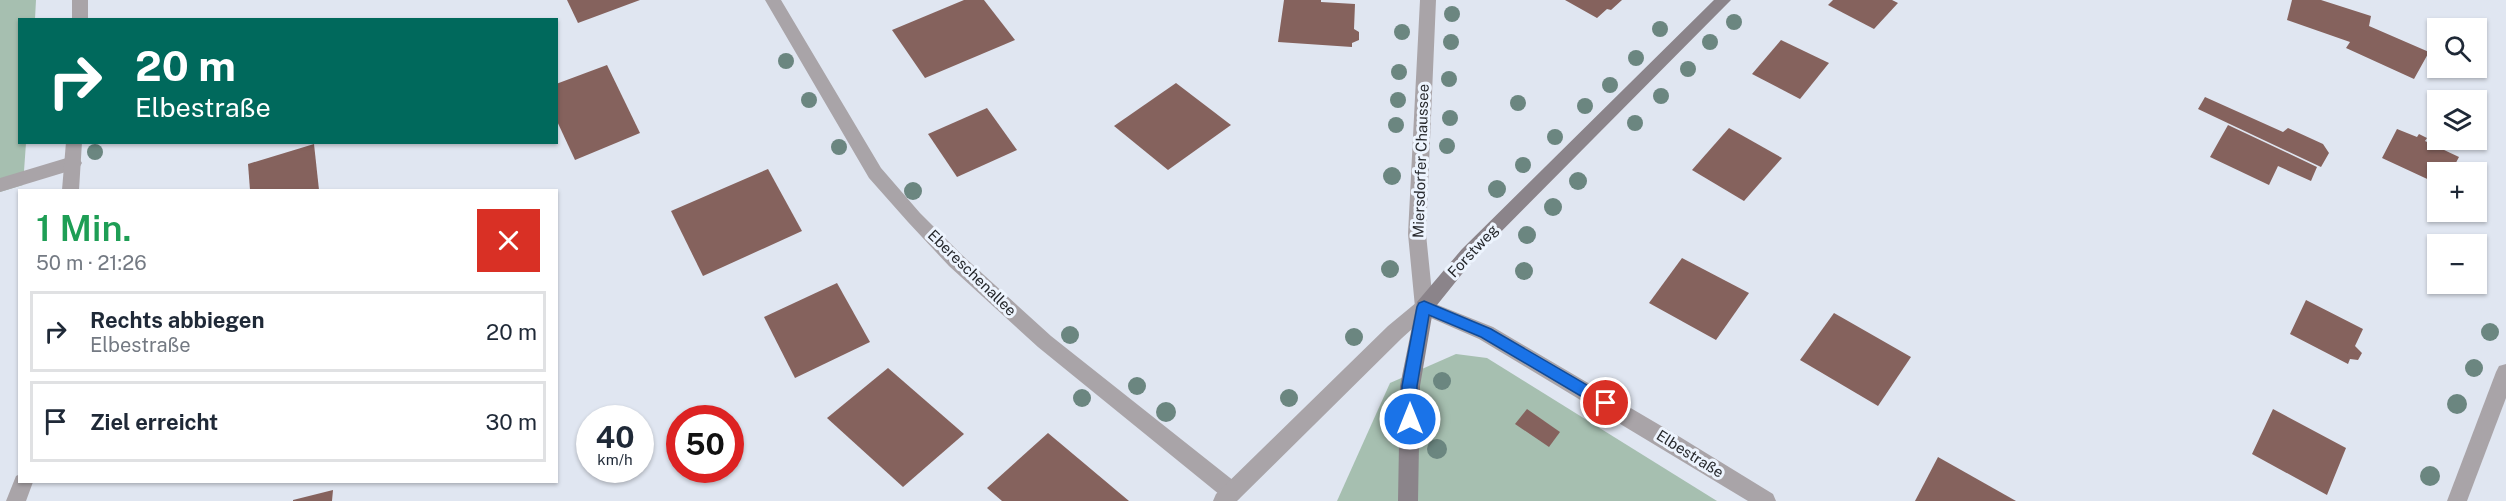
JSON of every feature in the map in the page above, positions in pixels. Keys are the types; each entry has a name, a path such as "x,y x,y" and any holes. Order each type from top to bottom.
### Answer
{"main road":[{"name":"Forstweg","path":"1424,307 1468,254 1723,0"},
{"name":"Miersdorfer Chaussee","path":"1408,501 1410,386 1424,307"}],"street":[{"path":"80,0 80,18"},
{"name":"Ebereschenallee","path":"773,0 874,172 895,198 993,297 1227,496"},
{"name":"Miersdorfer Chaussee","path":"1424,307 1416,234 1428,0"},
{"path":"71,189 74,144"},
{"path":"0,184 73,163"},
{"name":"Forstweg","path":"1227,496 1395,332 1424,307"},
{"name":"Elbestraße","path":"1424,307 1486,333 1673,443 1766,501"},
{"path":"2457,501 2506,372"},
{"path":"16,501 23,483"}],"green space":[{"path":"0,0 36,0 35,18 18,18 18,144 26,144 23,185 0,192"},
{"path":"1456,354 1487,358 1717,501 1337,501 1390,383"}],"building":[{"path":"567,0 640,0 578,23"},
{"path":"964,0 984,0 1015,40 925,78 892,30"},
{"path":"1284,0 1321,0 1321,2 1355,4 1354,29 1359,32 1359,40 1352,43 1352,47 1278,42"},
{"path":"1565,0 1622,0 1597,18"},
{"path":"1833,0 1892,0 1898,3 1874,29 1828,5"},
{"path":"2292,0 2321,0 2371,16 2369,26 2427,51 2427,56 2414,79 2346,48 2350,42 2287,20"},
{"path":"1781,40 1829,63 1800,99 1752,74"},
{"path":"607,65 640,133 575,160 558,123 558,83"},
{"path":"1176,83 1231,125 1168,170 1114,126"},
{"path":"2205,97 2283,132 2288,128 2323,144 2329,153 2321,167 2198,109"},
{"path":"987,108 1017,150 957,177 928,134"},
{"path":"2228,125 2317,167 2311,181 2278,166 2269,185 2210,157"},
{"path":"1729,128 1782,158 1744,201 1692,170"},
{"path":"2397,129 2417,137 2419,134 2427,138 2425,141 2427,150 2444,150 2459,157 2456,162 2427,162 2427,179 2382,158"},
{"path":"314,144 319,189 250,189 248,164"},
{"path":"768,169 802,231 703,276 671,211"},
{"path":"1682,258 1749,293 1716,340 1649,303"},
{"path":"837,283 870,342 795,378 764,317"},
{"path":"2306,300 2363,329 2355,346 2362,353 2358,360 2350,359 2348,364 2290,334"},
{"path":"1834,313 1911,357 1878,406 1800,360"},
{"path":"888,368 964,434 903,487 827,418"},
{"path":"1527,409 1560,432 1549,447 1515,424"},
{"path":"2273,409 2346,448 2327,495 2252,454"},
{"path":"1048,433 1129,501 1002,501 987,488"},
{"path":"1938,457 2016,501 1915,501"},
{"path":"333,490 332,501 293,501 293,500"}],"route":[{"path":"1410,419 1410,386 1424,307 1486,333 1606,403"}]}
